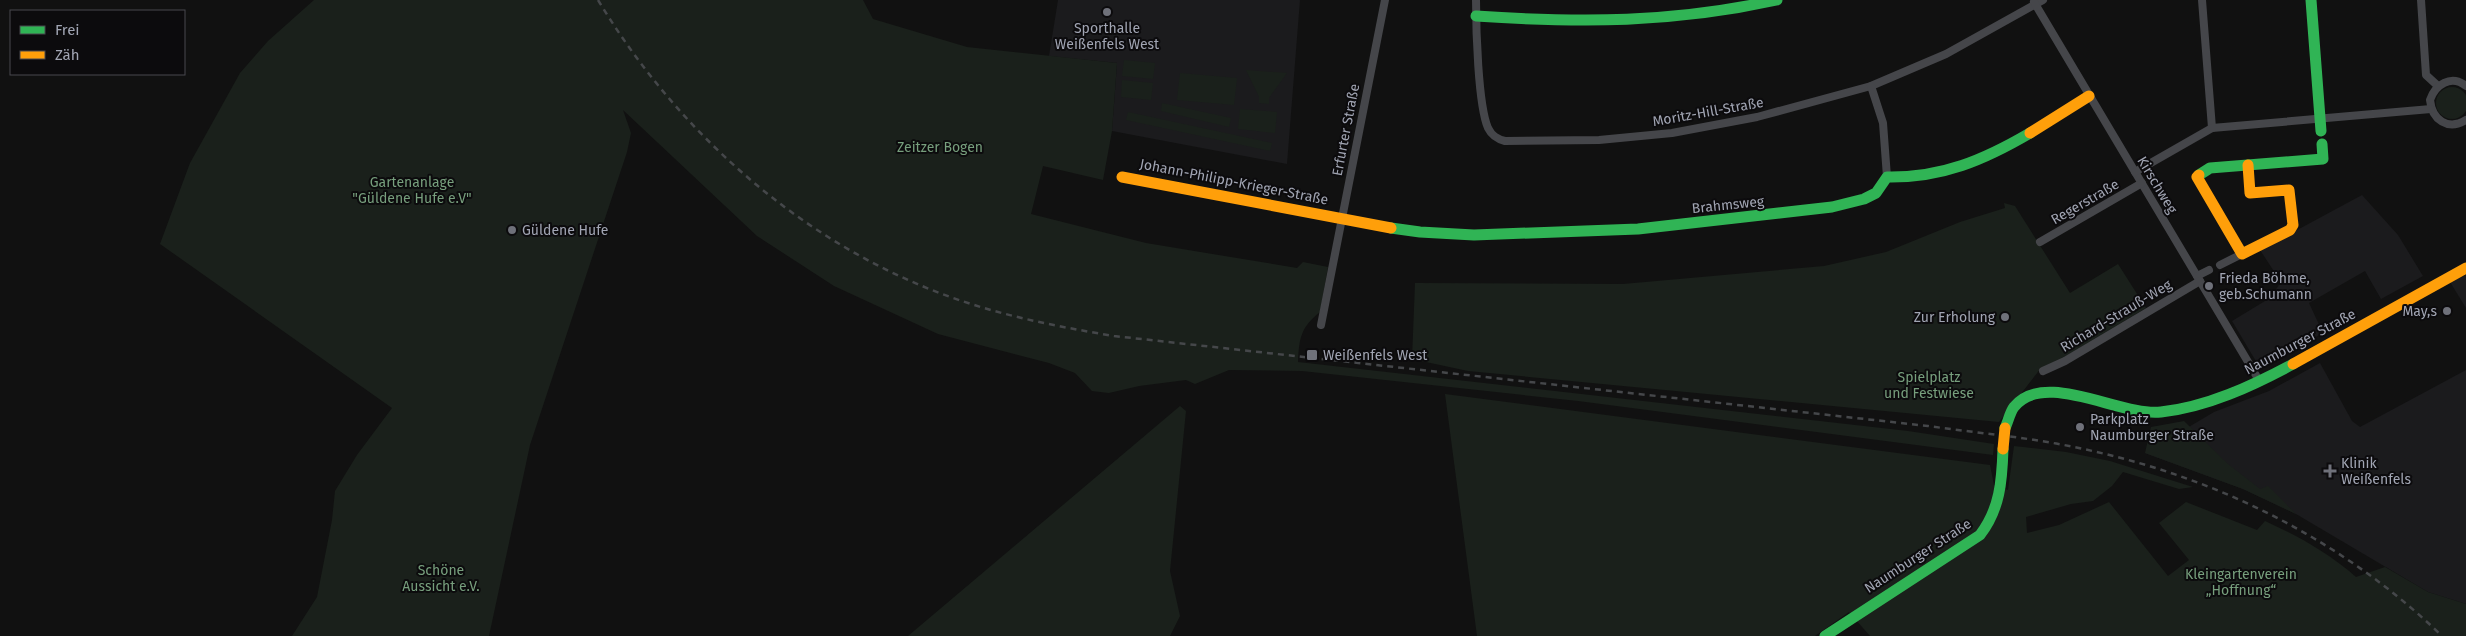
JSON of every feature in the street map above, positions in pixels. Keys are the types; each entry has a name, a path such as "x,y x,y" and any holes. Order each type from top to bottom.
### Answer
{"street":[{"name":"Erfurter Straße","path":"1321,325 1385,0"},
{"name":"Moritz-Hill-Straße","path":"1476,0 1482,102 1492,135 1505,142 1599,140 1672,133 1757,117 1871,86 1946,54 2037,1"},
{"path":"1476,16 1609,23 1650,22 1719,13 1777,0"},
{"path":"2202,0 2212,128"},
{"path":"2311,0 2321,131"},
{"path":"2421,0 2426,74 2438,86"},
{"name":"Kirschweg","path":"2037,1 2089,96 2260,382"},
{"path":"2466,86 2455,81 2438,86 2430,100 2431,109 2441,122 2457,125 2466,122"},
{"path":"1871,86 1883,123 1888,177 1924,177 1968,164 2006,146 2089,96"},
{"path":"2135,172 2212,128 2431,109"},
{"path":"2242,254 2197,177 2210,168 2323,158 2322,144"},
{"path":"2220,265 2290,230 2293,225 2289,190 2250,193 2248,165"},
{"name":"Johann-Philipp-Krieger-Straße","path":"1122,177 1341,217"},
{"name":"Brahmsweg","path":"1341,217 1417,231 1474,235 1638,229 1747,219 1832,207 1871,196 1888,177"},
{"name":"Regerstraße","path":"2040,242 2142,183"},
{"name":"Naumburger Straße","path":"1825,636 1980,535 1991,522 1998,506 2007,421 2015,408 2027,398 2041,392 2063,392 2129,410 2149,413 2170,410 2260,382 2466,268"},
{"name":"Richard-Strauß-Weg","path":"2044,371 2065,361 2199,279 2209,270"}],"shaded area":[{"path":"1058,0 1300,0 1287,164 1112,131 1117,63 1049,56"},
{"path":"2362,195 2398,235 2423,276 2381,299 2365,271 2309,303 2323,333 2260,368 2232,321 2270,298 2281,282 2260,250"},
{"path":"2466,275 2466,308 2450,282"},
{"name":"Klinik Weißenfels","path":"2320,363 2352,421 2360,427 2466,370 2466,604 2428,592 2296,514 2243,489 2145,453 2214,412 2269,391"}],"green space":[{"path":"314,0 863,0 873,19 967,47 1117,63 1112,131 1103,180 1043,166 1031,214 1146,243 1297,268 1303,262 1328,267 1320,312 1309,323 1302,334 1298,362 1908,431 1994,444 1993,455 1578,401 1302,371 1229,370 1195,384 1186,380 1139,386 1109,393 1092,391 1075,373 1049,363 938,334 834,286 757,236 623,110 631,133 627,152 530,445 489,636 292,636 317,597 332,520 335,491 357,455 392,408 160,244 190,163 240,73 268,41"},
{"path":"1124,60 1155,63 1153,79 1122,76"},
{"path":"1246,70 1287,73 1269,98 1269,104 1259,103 1259,97"},
{"path":"1180,73 1237,78 1234,105 1177,100"},
{"path":"1122,80 1153,83 1151,100 1121,97"},
{"path":"2452,87 2458,88 2467,97 2467,109 2463,114 2458,118 2452,119 2446,118 2441,114 2437,109 2436,103 2437,97 2441,92 2446,88"},
{"path":"1162,103 1231,118 1229,127 1161,111"},
{"path":"1240,109 1277,112 1275,133 1238,129"},
{"path":"1128,112 1272,143 1270,151 1126,120"},
{"name":"Spielplatz und Festwiese","path":"2004,203 2015,206 2070,293 2118,264 2146,308 2066,356 2041,368 1999,422 1468,371 1412,359 1415,283 1623,284 1824,266 1886,252 1960,222 2005,208"},
{"name":"Kleingartenverein „Hoffnung“","path":"1445,394 1990,465 1994,485 2008,490 2014,446 2066,452 2110,461 2193,487 2179,489 2123,472 2112,486 2093,501 2071,504 2026,517 2027,533 2059,525 2109,502 2168,576 2189,560 2159,523 2186,502 2257,530 2265,521 2313,546 2335,560 2356,577 2385,567 2428,592 2466,604 2466,636 1870,636 1849,612 1815,636 1477,636"},
{"path":"1180,406 1186,411 1170,571 1180,616 1170,636 908,636"},
{"path":"2184,421 2228,464 2260,489 2268,486 2296,514 2243,489 2145,453 2151,427"}],"railway":[{"path":"598,0 632,51 670,99 712,144 757,185 806,222 858,255 913,282 971,304 1042,323 1114,336 1928,426 2074,447 2125,459 2176,475 2224,493 2272,515 2318,541 2361,569 2403,601 2442,636"}],"traffic: fast":[{"path":"1476,16 1553,20 1627,19 1701,13 1777,0"},
{"path":"2311,0 2321,131"},
{"path":"1391,228 1420,232 1474,235 1638,229 1832,207 1864,199 1876,193 1887,177 1907,177 1962,166 2013,143 2030,133"},
{"path":"2199,175 2210,168 2323,159 2322,144"},
{"path":"2005,428 2014,407 2027,397 2044,392 2084,397 2144,412 2161,412 2195,405 2229,394 2293,364"},
{"path":"1825,636 1980,535 1992,515 1999,494 2003,449"}],"traffic: slow":[{"path":"2030,133 2089,96"},
{"path":"2199,175 2197,177 2242,254 2290,230 2293,225 2289,190 2250,193 2248,165"},
{"path":"1122,177 1391,228"},
{"path":"2293,364 2466,268"},
{"path":"2003,449 2005,428"}],"place":[{"name":"Sporthalle Weißenfels West","path":"1107,12"},
{"name":"Güldene Hufe","path":"512,230"},
{"name":"Frieda Böhme, geb.Schumann","path":"2209,286"},
{"name":"May,s","path":"2447,311"},
{"name":"Zur Erholung","path":"2005,317"},
{"name":"Weißenfels West","path":"1312,355"},
{"name":"Parkplatz Naumburger Straße","path":"2080,427"},
{"name":"Klinik Weißenfels","path":"2330,471"}],"park label":[{"name":"Zeitzer Bogen","path":"940,147"},
{"name":"Gartenanlage \"Güldene Hufe e.V\"","path":"412,190"},
{"name":"Schöne Aussicht e.V.","path":"441,578"}]}
